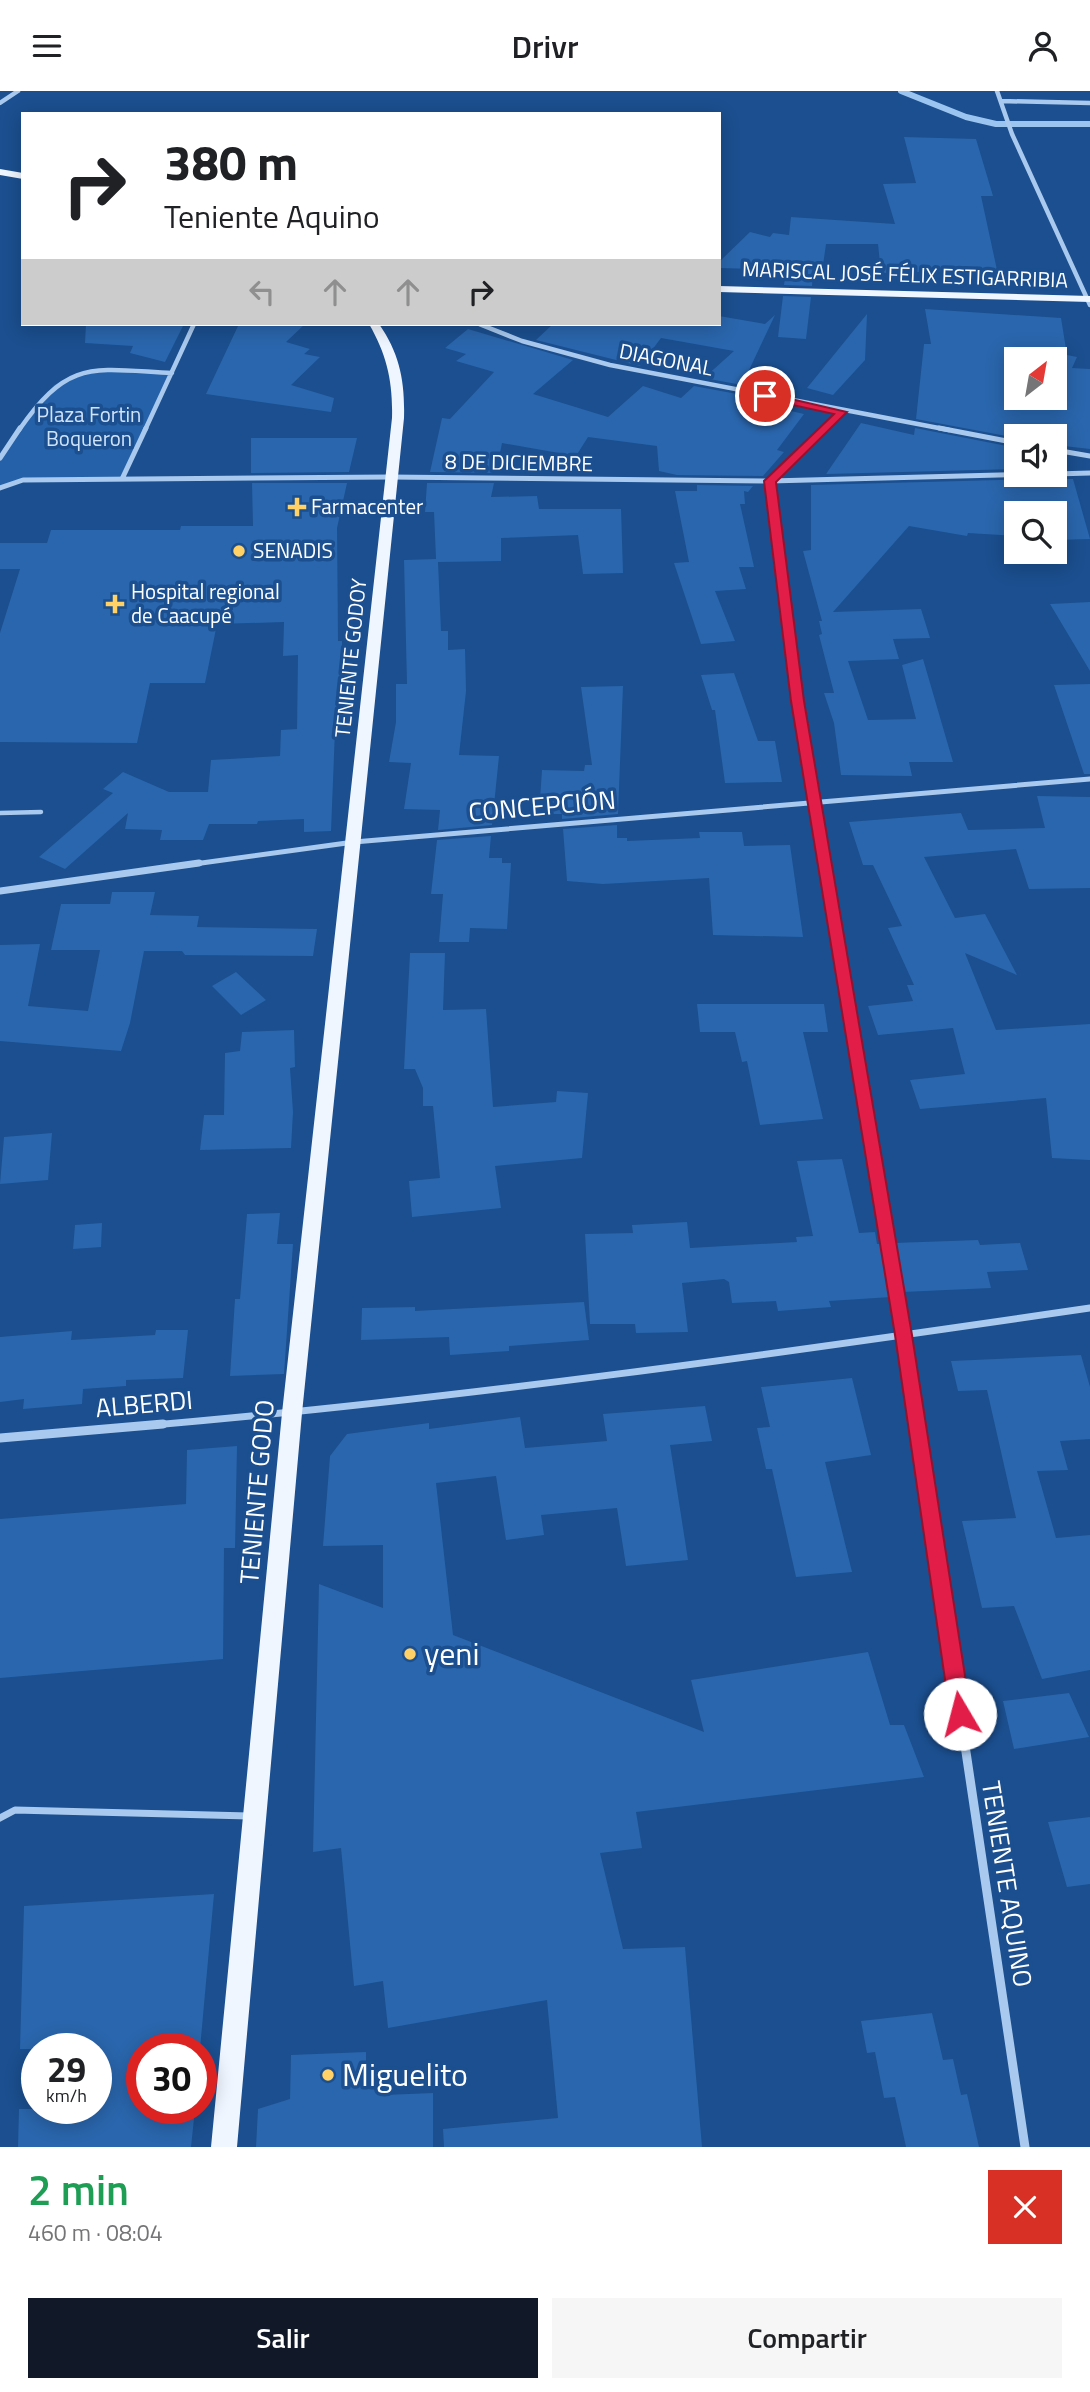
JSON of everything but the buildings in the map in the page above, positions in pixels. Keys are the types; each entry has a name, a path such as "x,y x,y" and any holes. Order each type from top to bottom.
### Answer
{"main road":[{"path":"0,171 21,176"},
{"name":"MARISCAL JOSÉ FÉLIX ESTIGARRIBIA","path":"721,289 1089,301"},
{"path":"375,326 393,360 398,389 399,423 390,477"},
{"name":"TENIENTE GODOY","path":"354,842 390,477"},
{"name":"TENIENTE GODO","path":"224,2147 292,1413 354,842"}],"street":[{"path":"0,103 18,91"},
{"path":"997,91 1013,134 1089,301"},
{"path":"1001,101 1090,103"},
{"path":"122,479 193,326"},
{"name":"DIAGONAL","path":"485,326 568,355 842,412 1004,441"},
{"path":"0,458 54,386 78,373 109,370 172,373"},
{"path":"770,481 842,412"},
{"path":"1067,452 1090,456"},
{"path":"1067,474 1090,473"},
{"name":"8 DE DICIEMBRE","path":"0,488 23,480 390,477 770,481 1004,475"},
{"name":"TENIENTE AQUINO","path":"770,481 786,626 904,1335 1025,2147"},
{"name":"CONCEPCIÓN","path":"0,891 354,842 1090,779"},
{"name":"ALBERDI","path":"0,1438 292,1413 904,1335 1090,1308"}],"lane":[{"path":"0,813 41,811"},
{"path":"0,1818 15,1811 256,1817"}],"green space":[{"name":"Plaza Fortin Boqueron","path":"109,370 172,373 122,479 23,480 0,488 0,458 54,385 78,373"}],"waterway":[{"path":"901,91 966,117 996,124 1090,124"}],"place":[{"name":"Farmacenter","path":"297,507"},
{"name":"SENADIS","path":"239,551"},
{"name":"Hospital regional de Caacupé","path":"115,604"},
{"name":"yeni","path":"410,1654"},
{"name":"Miguelito","path":"328,2075"}],"route":[{"path":"765,396 842,412 770,481 797,701 904,1335 960,1714"}]}
